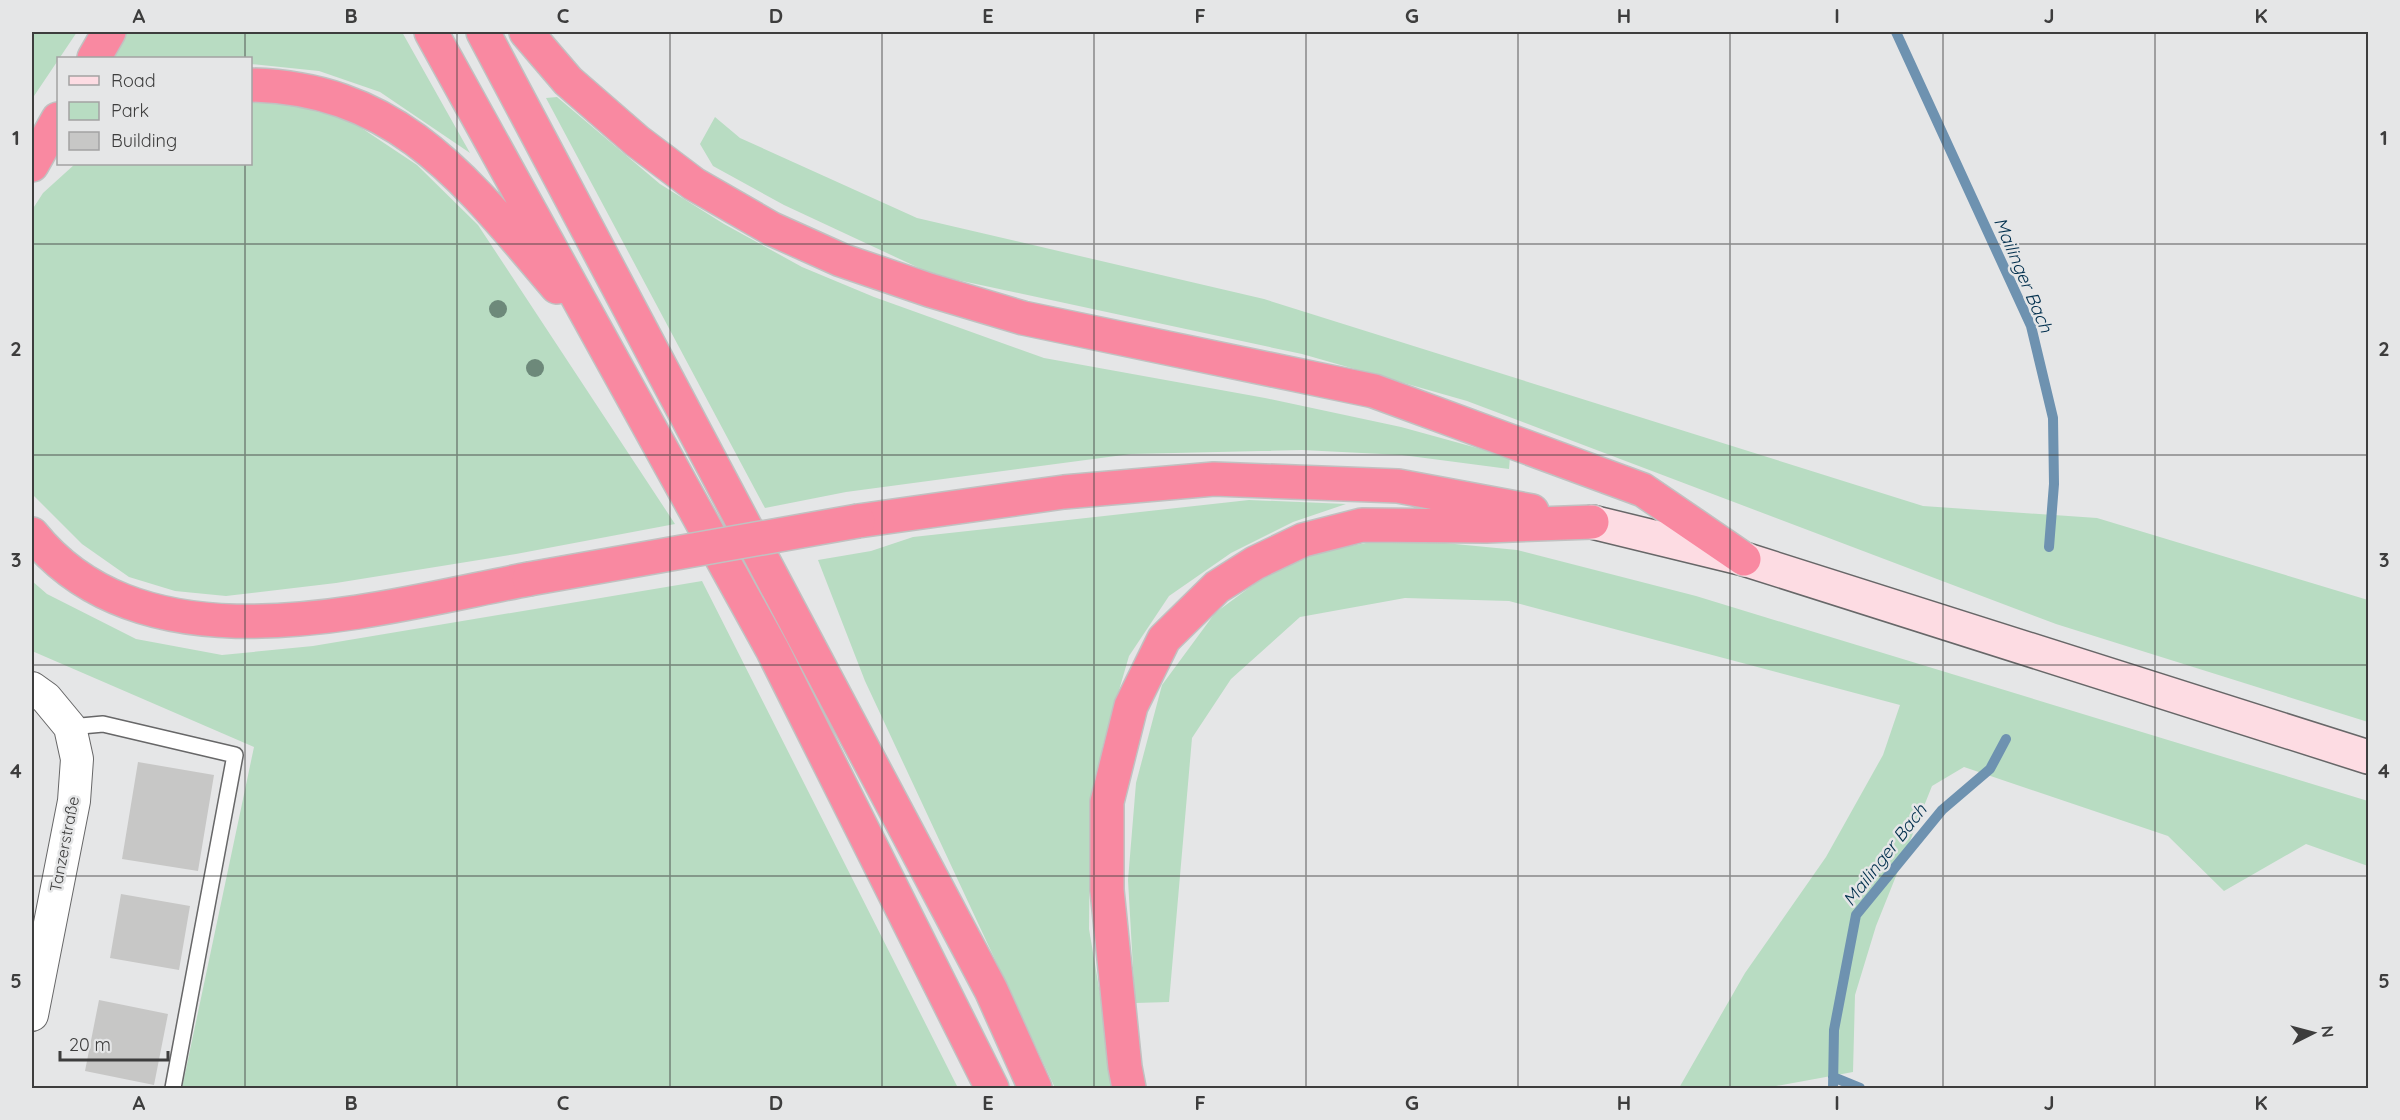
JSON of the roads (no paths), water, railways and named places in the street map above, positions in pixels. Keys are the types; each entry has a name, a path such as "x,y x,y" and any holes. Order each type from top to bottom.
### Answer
{"highway":[{"path":"95,57 109,32"},
{"path":"431,32 772,649 992,1089"},
{"path":"483,32 981,970 1035,1089"},
{"path":"526,32 568,81 637,141 694,184 772,229 841,260 929,290 1023,318 1374,391 1643,490 1744,559"},
{"path":"252,85 285,86 335,96 381,117 433,152 492,213 602,340"},
{"path":"32,165 57,121"},
{"path":"32,165 57,147"},
{"path":"32,534 42,548 85,582 138,608 207,621 326,617 858,521 1064,492 1214,478 1398,486 1592,522"},
{"path":"1129,1089 1107,890 1107,802 1131,706 1164,639 1217,587 1255,563 1303,540 1362,525 1486,526 1592,522"}],"main road":[{"path":"1592,522 1744,559 2368,757"}],"street":[{"name":"Tanzerstraße","path":"32,688 46,698 70,727 77,759 74,801 40,924 32,1015"}],"lane":[{"path":"70,727 103,723 235,755 173,1088"}],"waterway":[{"name":"Mailinger Bach","path":"1896,32 2031,326 2053,418 2054,484 2049,547"},
{"name":"Mailinger Bach","path":"1833,1088 1834,1030 1856,915 1942,810 1990,769 2006,739"},
{"path":"1833,1077 1860,1088"}]}
